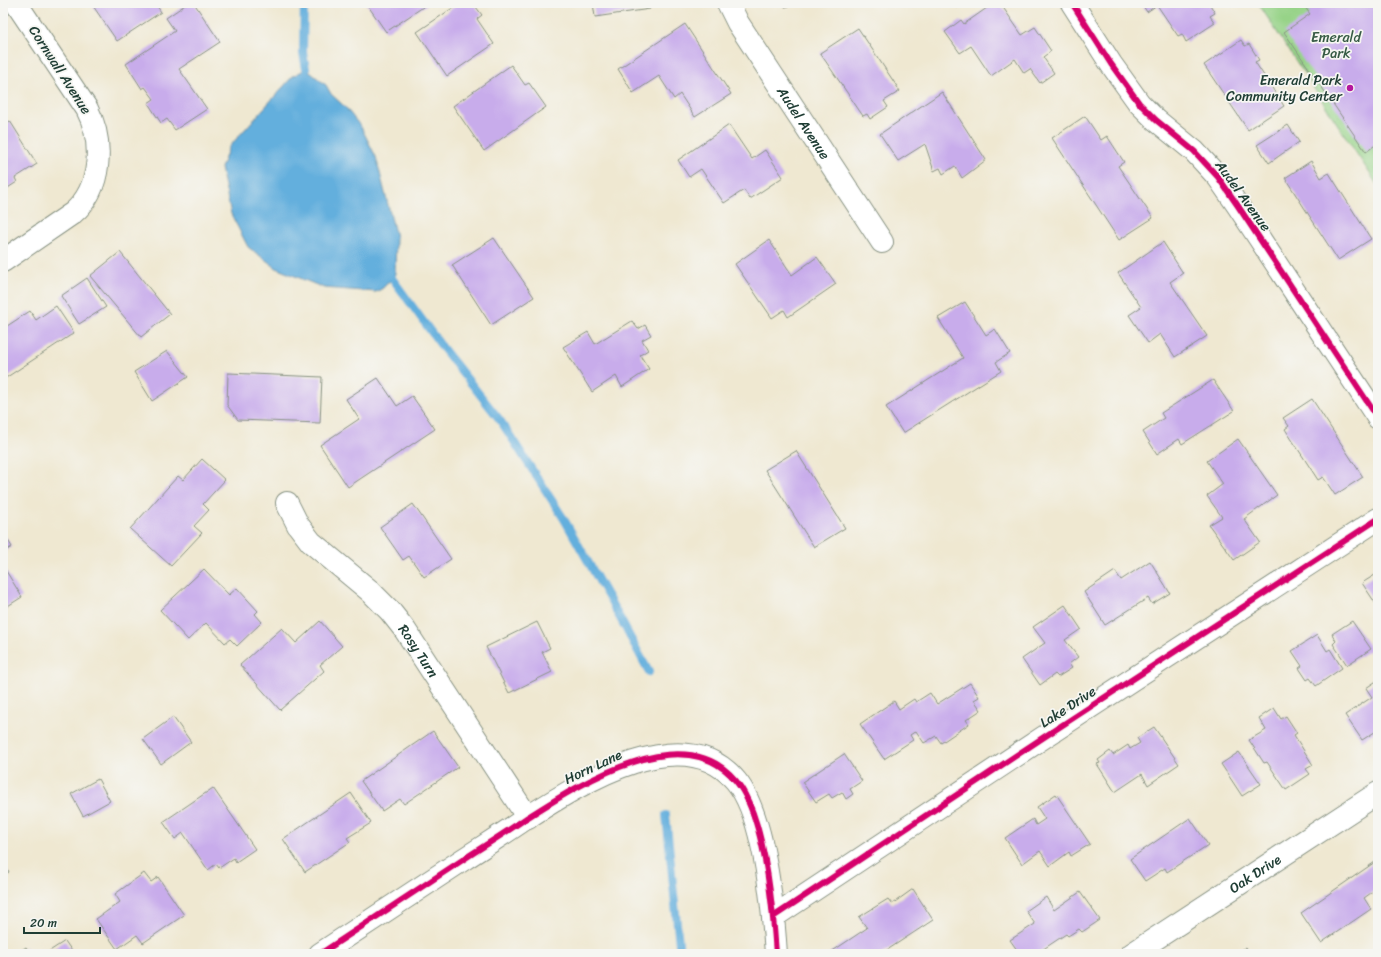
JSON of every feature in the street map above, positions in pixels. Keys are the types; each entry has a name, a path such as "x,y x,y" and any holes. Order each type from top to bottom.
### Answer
{"street":[{"name":"Cornwall Avenue","path":"3,261 80,208 94,184 98,151 94,122 88,109 16,3"},
{"name":"Audel Avenue","path":"728,3 738,23 882,242"},
{"name":"Audel Avenue","path":"1072,3 1111,64 1139,103 1156,120 1194,151 1218,177 1243,212 1378,418"},
{"name":"Rosy Turn","path":"287,503 298,525 311,542 370,591 390,611 405,630 528,818"},
{"name":"Lake Drive","path":"774,917 1041,739 1378,519"},
{"name":"Horn Lane","path":"320,954 582,784 637,760 687,754 716,764 736,781 743,791 757,828 774,917 776,954"},
{"name":"Oak Drive","path":"1132,954 1378,793"}],"green space":[{"name":"Emerald Park","path":"1258,3 1378,3 1378,186"}],"water":[{"path":"306,69 326,85 331,94 346,108 361,127 376,157 396,237 395,275 383,288 376,292 324,288 278,269 248,247 231,214 221,168 229,147 293,76"}],"building":[{"path":"91,3 155,3 161,12 117,41"},
{"path":"188,3 194,3 220,42 179,69 207,109 175,130 167,119 161,123 148,103 154,99 145,87 142,89 126,64 175,31 166,18"},
{"path":"366,3 429,3 386,32"},
{"path":"460,3 473,3 482,15 477,19 494,44 447,76 417,32"},
{"path":"593,3 649,3 650,9 595,17"},
{"path":"784,3 798,3 798,4 785,7"},
{"path":"950,3 962,3 958,8"},
{"path":"994,3 1000,3 1022,35 1035,27 1051,51 1043,57 1054,73 1040,83 1030,69 1024,73 1015,59 991,76 971,46 960,53 945,32 961,20 964,24"},
{"path":"1141,3 1209,3 1215,13 1210,16 1215,23 1186,42 1182,34 1178,36 1157,5 1147,12"},
{"name":"Emerald Park","path":"1302,3 1378,3 1378,143 1366,152 1284,32 1310,14"},
{"path":"685,24 731,94 695,117 680,94 674,99 659,76 633,93 618,69"},
{"path":"858,28 900,91 884,101 888,107 870,119 867,114 863,116 820,53"},
{"path":"1241,40 1245,46 1249,44 1259,60 1255,62 1284,106 1248,130 1204,65"},
{"path":"511,65 525,85 529,83 546,107 484,151 453,106"},
{"path":"942,92 986,160 962,178 955,166 943,174 940,168 934,171 925,144 898,161 880,134"},
{"path":"1085,116 1101,140 1107,136 1124,162 1118,166 1153,218 1119,240 1052,138"},
{"path":"10,121 37,164 15,178 17,182 3,191 3,125"},
{"path":"729,125 752,159 765,150 783,177 750,199 744,190 724,203 701,169 689,177 678,160"},
{"path":"1288,125 1299,142 1269,163 1257,145"},
{"path":"1311,161 1321,178 1329,173 1371,239 1338,260 1285,178"},
{"path":"494,238 534,297 491,325 452,265"},
{"path":"769,240 792,275 817,257 836,284 788,317 784,310 772,318 735,264"},
{"path":"1163,242 1183,273 1170,282 1207,336 1175,357 1160,334 1148,343 1129,315 1141,307 1118,273"},
{"path":"120,252 170,314 141,337 90,276"},
{"path":"87,278 106,307 79,324 61,296"},
{"path":"965,302 986,335 995,329 1010,353 996,362 1001,371 903,433 886,407 963,358 938,318"},
{"path":"56,306 74,333 4,379 3,335 6,333 4,328 30,311 36,320"},
{"path":"632,321 638,329 645,325 651,335 642,340 648,350 640,355 649,369 622,387 616,376 592,392 563,347 588,332 595,344"},
{"path":"167,351 188,377 152,401 134,372"},
{"path":"228,373 322,377 320,423 238,420 227,405"},
{"path":"378,378 397,406 412,396 435,429 348,487 320,445 359,419 346,399"},
{"path":"1213,380 1234,411 1182,444 1179,439 1157,454 1143,432 1164,418 1161,413"},
{"path":"1312,399 1363,477 1335,495 1323,477 1318,480 1285,429 1289,426 1283,418"},
{"path":"1238,439 1277,495 1244,519 1260,542 1234,560 1209,525 1222,517 1207,496 1223,484 1207,461"},
{"path":"796,451 845,528 814,547 765,470"},
{"path":"202,459 225,480 203,504 209,510 194,526 202,533 171,566 130,529 178,476 183,480"},
{"path":"413,504 451,559 424,577 409,556 403,560 380,527"},
{"path":"3,532 12,547 3,552"},
{"path":"1150,561 1170,593 1152,604 1148,598 1105,625 1084,592 1115,571 1121,580"},
{"path":"3,566 22,597 3,609"},
{"path":"204,569 229,595 237,588 258,611 255,614 262,622 237,646 230,639 225,643 206,623 188,640 160,610"},
{"path":"1378,573 1378,607 1362,583"},
{"path":"1065,605 1081,629 1065,640 1078,657 1069,664 1072,668 1058,677 1055,674 1040,685 1022,659 1045,643 1033,627"},
{"path":"320,621 342,646 320,665 324,671 280,710 240,665 282,628 296,643"},
{"path":"1352,621 1371,649 1347,665 1333,644 1336,641 1332,634"},
{"path":"537,622 550,648 542,652 552,672 509,693 486,647"},
{"path":"1317,635 1327,651 1330,649 1342,668 1316,686 1310,678 1307,680 1299,668 1302,666 1292,651"},
{"path":"1378,680 1378,730 1362,740 1345,715 1372,697 1366,688"},
{"path":"970,683 979,697 974,700 981,710 966,720 969,724 941,743 936,736 924,743 916,731 910,735 913,740 884,759 860,724 894,701 899,709 914,699 916,702 930,693 937,704"},
{"path":"1274,708 1281,719 1286,716 1297,733 1294,735 1313,765 1306,769 1310,774 1286,790 1267,762 1264,763 1249,740 1266,730 1259,718"},
{"path":"173,717 191,742 161,764 143,739"},
{"path":"1154,727 1179,764 1148,785 1142,774 1115,792 1097,764 1100,763 1098,760 1110,751 1113,755 1128,745 1130,749 1140,743 1137,738"},
{"path":"433,731 458,767 404,804 400,799 382,811 361,781"},
{"path":"1239,752 1261,784 1242,796 1221,764"},
{"path":"844,754 862,781 850,789 853,794 846,799 842,792 832,798 829,794 816,802 802,782"},
{"path":"98,779 110,801 83,816 71,794"},
{"path":"213,788 255,849 236,862 234,858 219,868 216,864 208,870 183,833 175,839 163,822"},
{"path":"351,793 371,823 347,838 350,842 305,872 283,839"},
{"path":"1056,794 1090,844 1071,856 1069,852 1050,866 1040,851 1022,864 1005,838 1033,819 1036,825 1045,819 1037,807"},
{"path":"1190,818 1208,845 1167,872 1165,868 1145,881 1130,859"},
{"path":"1378,860 1378,888 1364,898 1371,909 1321,943 1301,913"},
{"path":"3,863 9,872 3,876"},
{"path":"144,873 151,882 158,877 184,915 143,943 137,935 117,949 96,919 120,902 115,894"},
{"path":"913,889 933,920 881,954 828,954 867,928 859,917 888,899 892,904"},
{"path":"1080,892 1100,920 1082,932 1079,929 1068,936 1066,934 1036,954 1033,952 1030,954 1020,954 1010,940 1035,924 1026,911 1046,897 1054,910"},
{"path":"65,941 74,954 45,954"},
{"path":"26,947 31,954 16,954"},
{"path":"1246,947 1250,954 1236,954"}],"waterway":[{"path":"304,3 303,53 306,69"},
{"path":"392,278 442,347 500,420 564,519 649,672"},
{"path":"666,815 680,954"}],"cycle path":[{"path":"1072,3 1111,64 1139,103 1156,120 1194,151 1218,177 1378,418"},
{"path":"773,917 1041,739 1378,519"},
{"path":"320,954 525,819 572,790 601,775 630,763 660,756 688,755 714,763 736,781 746,797 761,839 766,864 773,913 776,954"}],"place":[{"name":"Emerald Park Community Center","path":"1350,88"}]}
